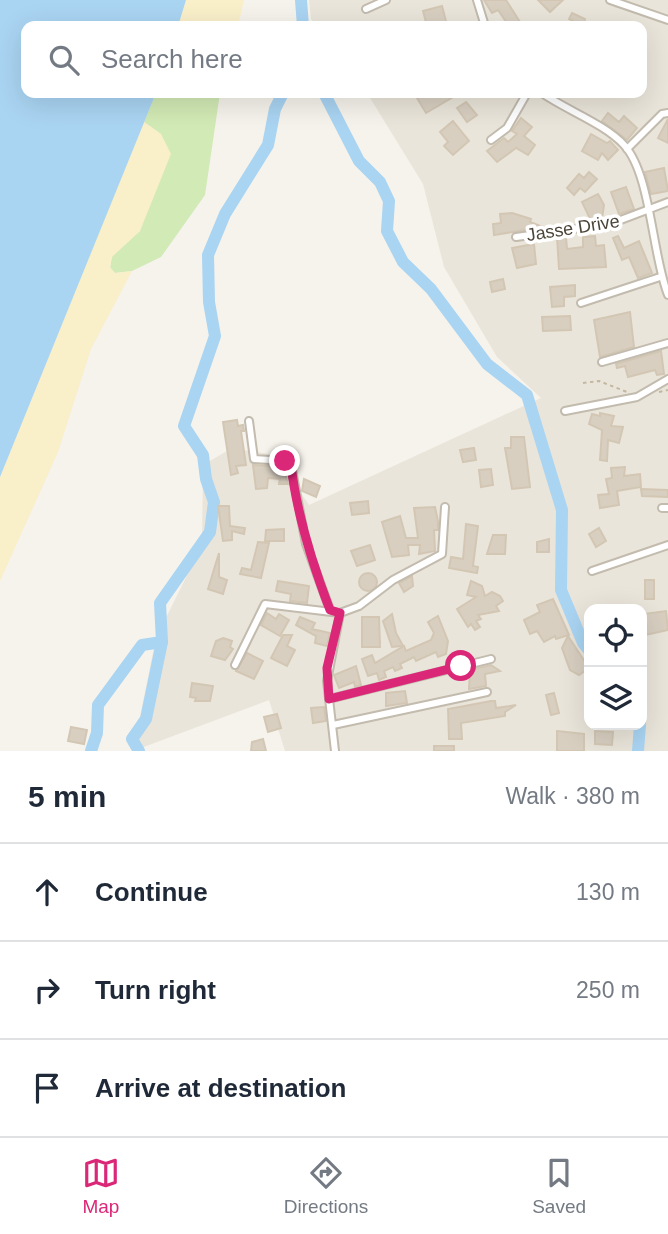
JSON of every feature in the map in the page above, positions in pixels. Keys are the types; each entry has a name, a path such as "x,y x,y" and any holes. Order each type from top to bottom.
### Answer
{"street":[{"path":"366,9 386,0"},
{"path":"477,0 483,21"},
{"path":"610,0 668,20"},
{"path":"633,8 636,0"},
{"path":"491,140 507,128 524,98"},
{"path":"550,98 612,135 627,149 648,209 660,277 668,295"},
{"path":"627,149 662,114 668,113"},
{"name":"Jasse Drive","path":"516,237 610,224 668,202"},
{"path":"581,303 660,277"},
{"path":"603,362 668,343"},
{"path":"565,411 638,397 668,379"},
{"path":"249,421 254,459 285,461 291,465 306,544 330,610"},
{"path":"235,665 265,604 340,613 359,606 393,580 442,554 445,506"},
{"path":"592,571 668,545"},
{"path":"335,751 327,668 340,613"},
{"path":"329,699 491,659"},
{"path":"333,725 487,692"}],"path":[{"path":"583,383 599,380 638,397"},
{"path":"658,393 668,390"}],"shaded area":[{"path":"309,0 668,0 668,751 285,751 269,700 133,751 156,638 202,545 203,465 232,448 275,455 309,505 541,398 497,357 444,267 423,184 370,98 647,98 647,21 312,21"}],"green space":[{"path":"154,98 219,98 205,195 161,257 132,271 115,273 110,268 112,256 140,231 161,134 144,122"}],"sand":[{"path":"186,0 244,0 239,21 180,21"},
{"path":"144,122 161,134 171,154 140,231 112,257 110,267 115,273 132,271 91,349 58,452 0,581 0,477"}],"water":[{"path":"0,0 186,0 180,21 21,21 21,98 154,98 0,477"}],"building":[{"path":"484,0 506,0 519,21 506,21 498,10 492,13"},
{"path":"538,0 563,0 550,12"},
{"path":"442,6 446,21 426,21 423,11"},
{"path":"572,13 585,19 573,21 569,19"},
{"path":"417,98 452,98 426,113"},
{"path":"466,102 477,115 467,122 457,108"},
{"path":"608,113 619,122 624,116 637,128 627,140 602,121"},
{"path":"521,118 532,127 524,136 535,145 528,155 516,148 497,162 487,151 504,138 508,142 517,134 512,131"},
{"path":"668,119 668,143 658,138"},
{"path":"453,121 469,141 453,155 444,146 448,142 440,132"},
{"path":"591,134 607,143 610,141 618,150 608,160 602,153 598,160 582,151"},
{"path":"664,168 668,191 651,194 645,172"},
{"path":"589,172 597,179 585,192 580,188 574,195 567,188 579,174 584,178"},
{"path":"626,187 634,209 619,214 611,192"},
{"path":"598,194 604,205 602,219 591,221 582,202"},
{"path":"512,213 531,219 530,222 543,227 494,235 493,224 501,223 500,214"},
{"path":"595,236 596,246 604,245 606,267 559,269 557,237 566,237 567,249 583,247 583,237"},
{"path":"618,236 624,248 639,241 652,273 638,278 629,257 622,260 613,238"},
{"path":"534,244 536,264 517,268 512,248"},
{"path":"503,279 505,289 492,292 490,282"},
{"path":"575,285 575,296 564,297 564,306 552,307 550,287"},
{"path":"630,312 634,347 600,357 594,320"},
{"path":"570,316 571,330 543,331 542,317"},
{"path":"661,351 664,374 657,375 655,370 628,377 625,366 617,368 616,364"},
{"path":"600,413 614,416 611,426 623,427 619,443 608,440 607,461 600,460 602,430 589,424 592,414 600,416"},
{"path":"237,420 238,426 243,425 244,431 241,431 246,465 236,466 238,473 231,475 223,422"},
{"path":"511,437 524,437 530,487 512,489 505,448 511,448"},
{"path":"474,448 476,460 463,462 460,450"},
{"path":"253,465 283,467 288,484 279,484 280,479 268,478 267,488 256,489"},
{"path":"625,467 624,476 640,474 641,487 617,491 619,505 600,508 598,495 609,494 606,479 612,478 611,468"},
{"path":"491,469 493,485 481,487 479,470"},
{"path":"304,479 320,486 316,497 302,491"},
{"path":"641,489 668,490 668,497 642,496"},
{"path":"368,501 369,513 352,515 350,503"},
{"path":"218,506 229,506 230,526 245,528 244,534 232,531 232,540 223,541"},
{"path":"435,507 438,530 434,530 435,551 419,554 420,545 408,545 409,555 392,557 382,522 400,516 406,538 418,538 414,508"},
{"path":"466,524 478,526 473,566 478,567 477,573 449,568 451,557 463,559"},
{"path":"599,528 606,541 596,547 589,534"},
{"path":"284,529 284,541 265,541 266,530"},
{"path":"493,535 506,535 505,554 487,554"},
{"path":"549,539 549,552 537,552 537,542"},
{"path":"258,542 269,543 261,578 240,574 242,568 251,570"},
{"path":"370,545 375,560 357,566 351,551"},
{"path":"219,553 219,577 227,580 223,594 208,589"},
{"path":"368,573 374,576 377,582 374,588 368,591 362,588 359,582 362,576"},
{"path":"412,576 413,586 404,592 399,583"},
{"path":"645,580 654,580 654,599 645,599"},
{"path":"278,581 309,586 307,603 290,601 291,594 276,591"},
{"path":"471,581 482,586 485,596 492,592 503,601 496,606 499,611 478,615 481,619 476,621 480,627 475,630 471,624 468,627 457,609 476,597 467,595"},
{"path":"553,599 569,635 556,639 555,636 544,642 537,631 530,634 524,620 540,612 537,605"},
{"path":"666,611 668,630 647,635 647,613"},
{"path":"267,613 276,619 279,614 289,620 280,636 261,625"},
{"path":"392,614 396,633 403,646 392,647 383,621"},
{"path":"438,616 448,641 446,654 438,657 436,652 416,661 414,657 400,664 402,668 395,671 393,667 384,671 386,677 379,680 377,673 368,676 362,659 372,655 375,663 404,646 406,651 431,640 434,633 428,622"},
{"path":"300,617 315,623 312,629 330,633 327,646 315,643 316,636 296,625"},
{"path":"362,617 379,617 380,647 362,647"},
{"path":"283,635 292,635 287,646 295,650 287,666 271,658"},
{"path":"568,636 584,660 584,672 579,675 570,670 562,648"},
{"path":"223,638 232,641 230,647 233,649 225,660 211,656 216,641"},
{"path":"247,653 263,661 254,679 236,671"},
{"path":"491,665 500,671 485,674 486,686 469,689 470,670"},
{"path":"356,666 361,685 355,687 354,682 339,688 334,675"},
{"path":"192,683 213,686 210,701 195,701 196,698 190,697"},
{"path":"405,691 407,703 386,706 386,693"},
{"path":"554,693 559,713 551,715 546,695"},
{"path":"495,701 496,708 516,705 505,712 505,716 461,723 462,739 449,739 448,709"},
{"path":"324,707 326,721 313,723 311,708"},
{"path":"277,714 281,728 268,732 264,717"},
{"path":"71,727 87,730 84,744 68,741"},
{"path":"557,731 584,734 584,751 557,751"},
{"path":"595,731 613,732 612,745 595,744"},
{"path":"263,739 266,751 251,751 252,742"},
{"path":"434,746 454,746 454,751 434,751"}],"waterway":[{"path":"301,0 303,21"},
{"path":"139,751 132,739 146,719 162,642 160,603 210,532 214,502 206,479 203,455 184,426 215,336 209,302 208,255 225,214 268,145 275,109 280,98"},
{"path":"327,98 359,161 380,182 389,201 387,231 403,262 431,289 487,364 527,395 562,510 561,590 584,644"},
{"path":"91,751 97,733 98,705 142,645 162,642"},
{"path":"638,751 640,730"}],"route":[{"path":"285,461 291,465 306,544 322,590 330,610 340,613 327,668 329,699 461,666"}]}
